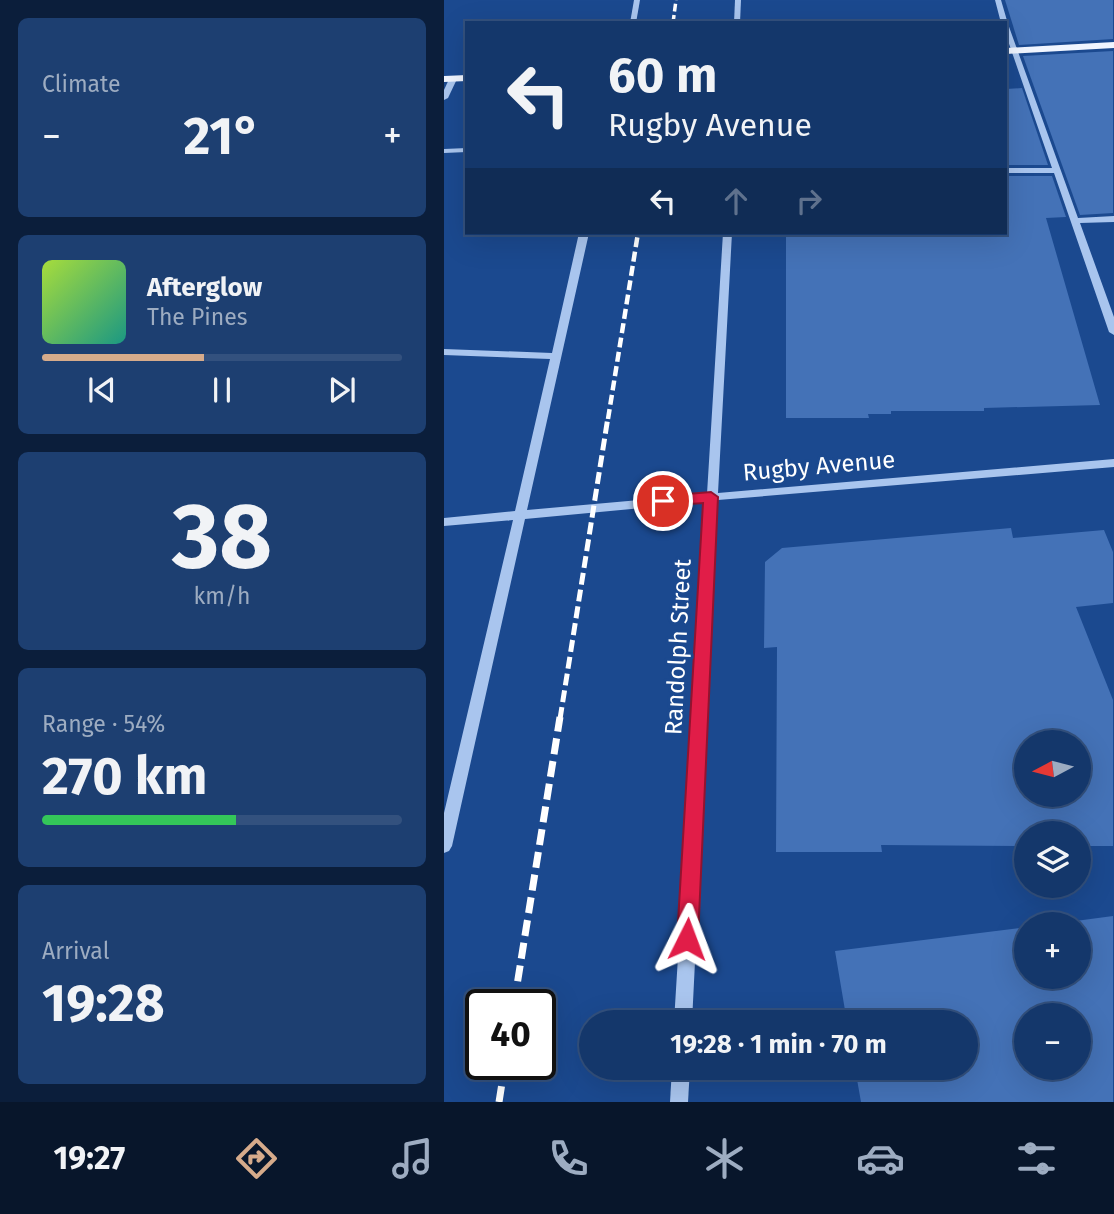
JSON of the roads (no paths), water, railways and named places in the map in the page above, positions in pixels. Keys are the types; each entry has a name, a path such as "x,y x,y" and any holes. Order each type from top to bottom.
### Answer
{"main road":[{"path":"1009,51 1114,45"}],"street":[{"path":"633,21 637,0"},
{"path":"737,21 738,0"},
{"path":"998,0 1004,21"},
{"path":"1009,51 1056,170 1114,332"},
{"path":"444,98 448,79"},
{"path":"444,151 465,150"},
{"path":"1007,171 1056,170"},
{"path":"1074,221 1114,219"},
{"path":"444,846 584,235"},
{"name":"Randolph Street","path":"684,1010 727,235"},
{"path":"444,352 554,356"},
{"name":"Rugby Avenue","path":"444,522 1114,463"},
{"path":"679,1102 680,1080"}],"railway":[{"path":"673,21 676,0"},
{"path":"608,419 638,235"},
{"path":"560,719 608,417"},
{"path":"516,989 560,717"},
{"path":"499,1102 502,1080"}]}
